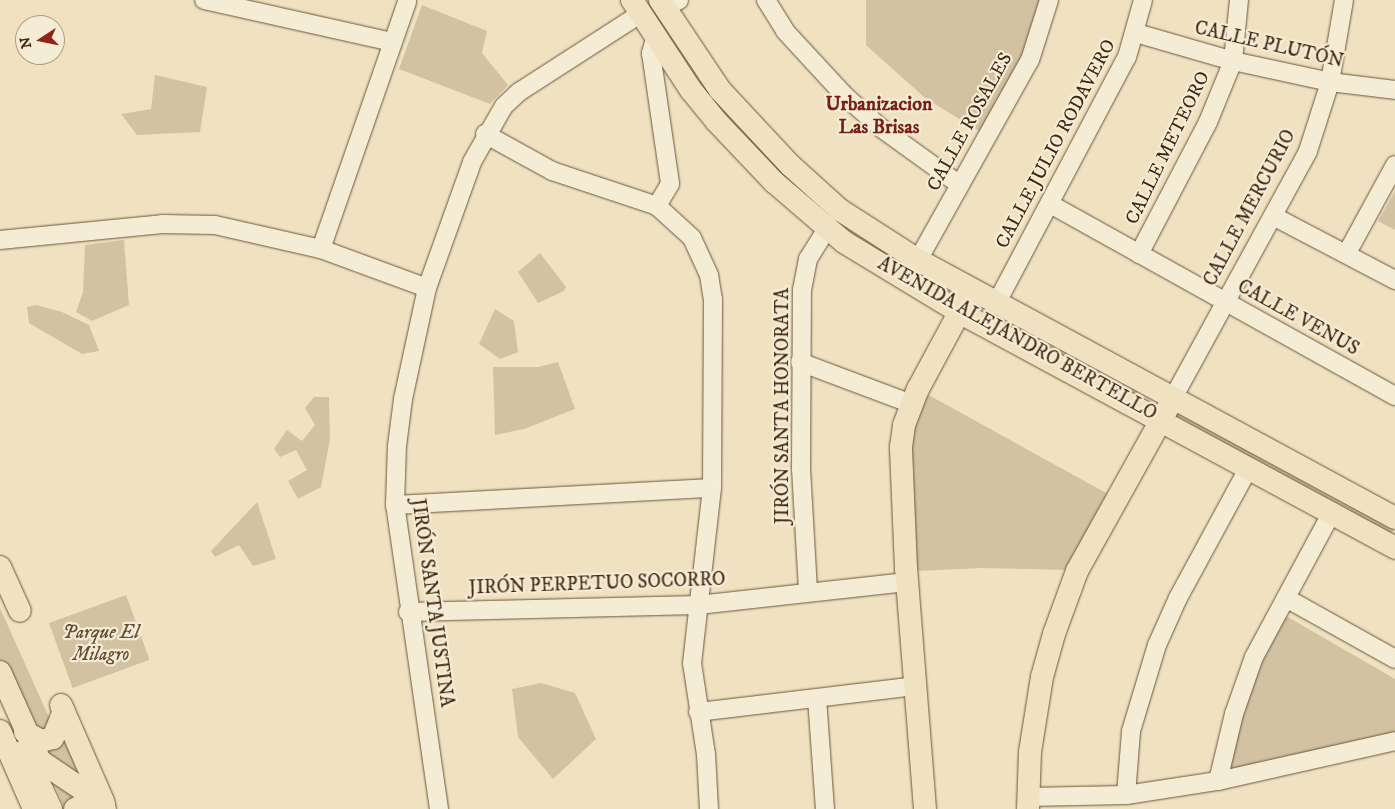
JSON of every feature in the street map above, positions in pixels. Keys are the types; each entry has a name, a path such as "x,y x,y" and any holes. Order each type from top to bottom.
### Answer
{"main road":[{"name":"AVENIDA ALEJANDRO BERTELLO","path":"668,3 720,90 790,165 840,210 918,260 996,304 1395,518"},
{"name":"AVENIDA ALEJANDRO BERTELLO","path":"636,7 655,39 691,90 742,150 827,228 891,273 959,312 1249,467 1328,521 1395,548"},
{"path":"925,809 910,687 907,582 900,469 904,425 912,404 972,290"},
{"path":"1028,803 1031,743 1042,678 1054,634 1077,571 1173,398"},
{"path":"0,568 20,611"},
{"path":"0,672 25,732 40,761 105,807"},
{"path":"0,697 51,809"},
{"path":"25,732 40,741 53,738 63,708 105,807"},
{"path":"0,731 34,809"},
{"path":"75,809 86,803 105,807"}],"street":[{"path":"204,0 392,42"},
{"name":"CALLE ROSALES","path":"918,260 1030,60 1049,0"},
{"name":"CALLE JULIO RODAVERO","path":"996,304 1127,57 1136,33 1143,0"},
{"name":"CALLE METEORO","path":"1140,254 1208,122 1233,61 1239,0"},
{"name":"CALLE MERCURIO","path":"1173,398 1224,301 1308,151 1330,82 1344,0"},
{"path":"321,249 407,2"},
{"path":"768,2 786,31 845,96 880,128 960,185"},
{"name":"JIRÓN SANTA JUSTINA","path":"439,809 408,612 395,505 397,446 403,398 427,288 469,170 486,134 504,106 519,92 636,7"},
{"name":"CALLE PLUTÓN","path":"1136,33 1233,61 1330,82 1395,90"},
{"path":"655,39 651,53 670,184 657,206"},
{"path":"486,134 552,171 657,206 692,238 709,274 713,299 712,488 692,663 698,712 706,754 710,809"},
{"path":"1347,253 1395,165"},
{"name":"CALLE VENUS","path":"1050,204 1395,396"},
{"path":"1273,216 1347,253 1395,280"},
{"path":"0,240 189,224 233,229 321,249 427,288"},
{"name":"JIRÓN SANTA HONORATA","path":"808,590 801,469 800,362 804,272 812,252 827,228"},
{"path":"800,362 912,404"},
{"path":"1126,795 1131,731 1157,645 1178,598 1249,467"},
{"path":"395,505 712,488"},
{"path":"1218,781 1241,690 1254,656 1328,521"},
{"name":"JIRÓN PERPETUO SOCORRO","path":"408,612 698,604 808,590 907,582"},
{"path":"1286,598 1395,659"},
{"path":"698,712 910,687"},
{"path":"817,698 825,809"},
{"path":"1028,803 1126,795 1218,781 1395,741"}],"green space":[{"path":"866,0 1049,0 987,136 925,98 866,45"},
{"path":"422,5 487,31 482,53 508,85 490,104 399,69"},
{"path":"155,75 207,87 200,132 137,135 121,114 151,109"},
{"path":"1395,191 1395,230 1378,221"},
{"path":"124,240 129,305 92,321 76,312 83,292 85,245"},
{"path":"540,253 566,287 564,291 538,303 518,272"},
{"path":"36,305 62,312 89,325 99,351 82,354 29,323 27,307"},
{"path":"980,306 1140,391 1134,403 975,315"},
{"path":"495,309 514,321 518,352 500,359 479,344"},
{"path":"558,362 575,409 524,429 495,435 493,367 538,367"},
{"path":"925,393 1108,494 1068,570 981,568 918,571 915,567 911,437"},
{"path":"314,397 329,397 330,439 321,487 298,499 288,481 307,470 296,450 280,457 274,449 287,430 302,441 315,425 305,408"},
{"path":"1177,411 1395,527 1389,538 1171,422"},
{"path":"257,502 276,559 253,566 239,545 215,557 211,551"},
{"name":"Parque El Milagro","path":"126,595 150,660 73,688 49,623"},
{"path":"0,608 52,724 43,732 26,722 0,660"},
{"path":"1281,613 1395,679 1395,732 1229,770 1238,713"},
{"path":"541,683 575,693 596,739 553,779 518,737 512,689"},
{"path":"64,739 88,796 65,809 41,753 50,750"}],"district":[{"name":"Urbanizacion Las Brisas","path":"879,116"}]}
